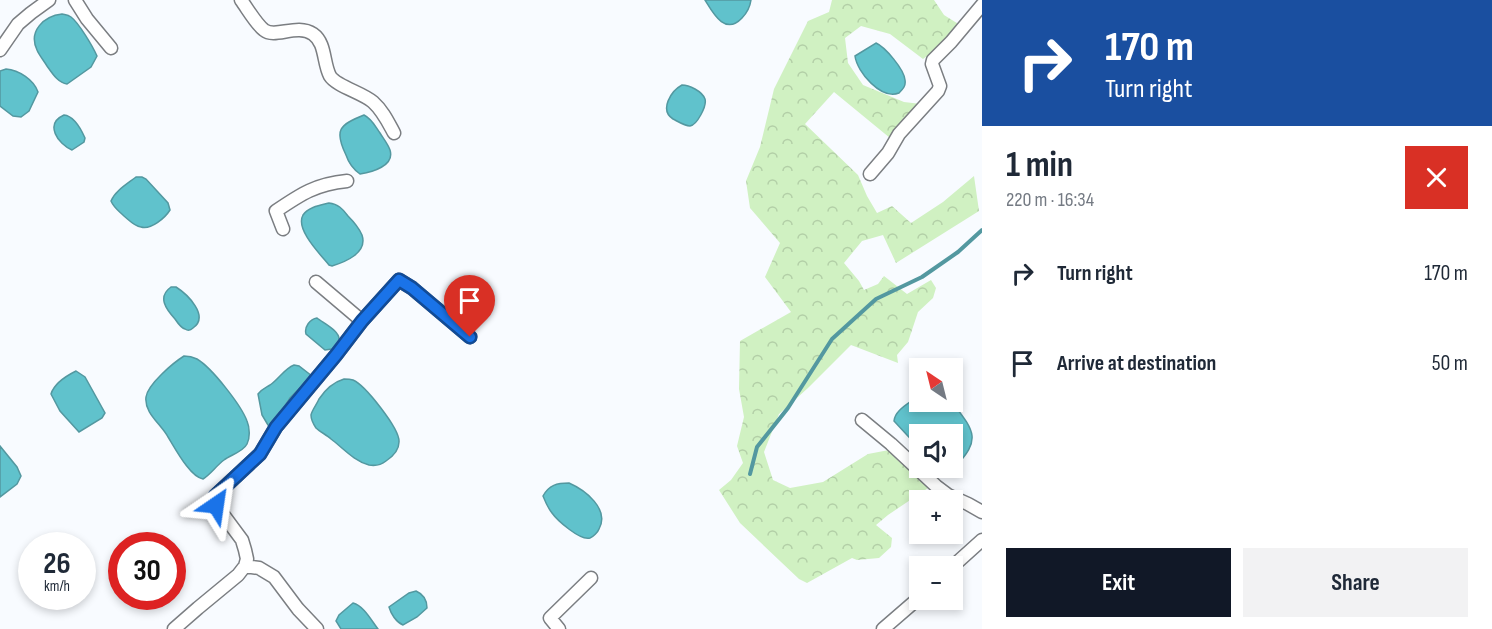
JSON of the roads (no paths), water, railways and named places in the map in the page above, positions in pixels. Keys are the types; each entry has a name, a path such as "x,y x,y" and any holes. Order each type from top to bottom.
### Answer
{"street":[{"path":"0,50 18,24 49,0"},
{"path":"75,0 111,48"},
{"path":"241,0 267,32 297,29 316,37 320,42 330,77 373,102 386,116 394,133"},
{"path":"870,174 888,153 899,134 938,91 940,86 932,64 933,60 982,5"},
{"path":"283,229 276,212 303,193 329,183 347,181"},
{"path":"174,629 241,573 245,566 247,559 242,540 216,505 215,496 260,454 276,427 362,321 399,280 412,288 470,337"},
{"path":"316,282 362,321"},
{"path":"862,420 936,486 948,495 982,512"},
{"path":"963,557 982,540"},
{"path":"245,566 266,571 274,577 298,609 317,629"},
{"path":"559,629 550,618 591,578"},
{"path":"883,629 909,607"}],"water":[{"path":"705,0 751,0 744,16 730,25 720,21"},
{"path":"62,14 68,15 78,24 97,56 91,67 67,84 53,75 39,54 35,43 39,26 49,18"},
{"path":"876,43 894,59 904,75 905,86 899,93 892,94 878,89 860,70 855,56"},
{"path":"6,69 25,76 38,92 29,111 21,117 13,116 0,106 0,71"},
{"path":"682,85 695,89 705,99 701,115 690,126 673,119 667,111 668,101"},
{"path":"64,115 74,120 85,138 84,142 72,150 55,134 55,123"},
{"path":"364,115 373,123 385,141 391,156 381,167 360,174 348,161 340,134 344,125"},
{"path":"136,177 146,179 168,203 170,210 161,220 149,227 134,224 111,201 118,191"},
{"path":"329,203 338,206 354,222 363,241 359,252 332,266 305,234 301,221 308,210"},
{"path":"171,287 176,287 186,295 198,312 198,323 191,329 187,330 181,326 164,303 164,295"},
{"path":"317,318 339,337 339,341 332,349 325,350 306,334 308,324"},
{"path":"184,356 197,359 218,378 239,406 249,427 249,439 245,447 224,460 203,479 193,473 183,461 150,413 146,403 151,386"},
{"path":"294,365 312,376 290,398 272,426 268,425 262,415 258,394"},
{"path":"76,371 85,377 105,413 102,418 79,432 60,411 51,394 61,381"},
{"path":"344,379 353,380 365,390 381,408 398,436 399,445 396,450 391,457 378,465 358,461 316,428 311,417 321,396 333,384"},
{"path":"909,403 909,412 960,412 972,435 972,442 964,457 963,424 909,424 909,437 894,421 900,410"},
{"path":"0,446 17,467 21,476 17,484 0,497"},
{"path":"569,483 588,495 599,508 602,522 594,536 590,538 575,533 564,525 551,511 543,496 554,485"},
{"path":"416,591 424,598 427,608 403,625 394,618 389,607 409,593"},
{"path":"353,603 364,610 378,629 341,629 336,621 339,615"}],"waterway":[{"path":"750,474 757,447 788,408 832,339 876,299 922,277 958,252 982,230"}]}
